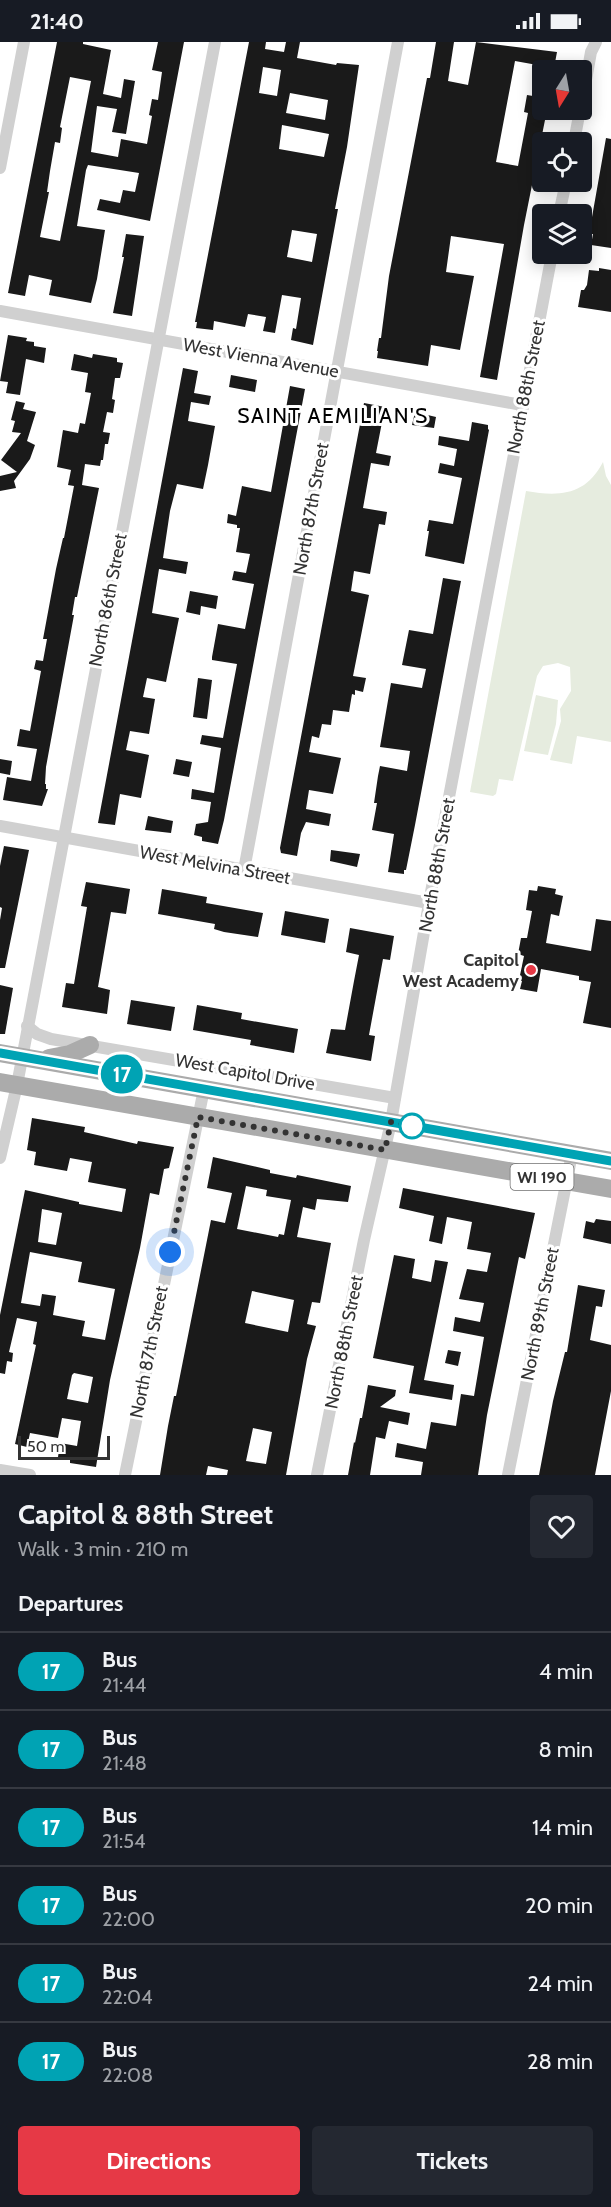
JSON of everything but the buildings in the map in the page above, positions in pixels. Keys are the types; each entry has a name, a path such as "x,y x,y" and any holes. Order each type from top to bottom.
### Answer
{"main road":[{"path":"31,1058 70,1054 90,1046"},
{"name":"West Capitol Drive","path":"0,1053 611,1161"},
{"name":"WI 190","path":"8,1083 611,1189"}],"street":[{"path":"0,168 24,42"},
{"name":"North 86th Street","path":"0,1158 8,1083 31,1058 27,1026 215,42"},
{"name":"North 87th Street","path":"244,870 398,42"},
{"path":"590,60 596,42"},
{"name":"North 88th Street","path":"317,1475 391,1122 429,903 550,264"},
{"name":"West Vienna Avenue","path":"0,311 522,405"},
{"name":"West Melvina Street","path":"0,826 429,903"},
{"name":"West Capitol Drive","path":"27,1026 36,1034 90,1046 395,1098"},
{"name":"North 87th Street","path":"125,1475 204,1089"},
{"name":"North 89th Street","path":"508,1475 572,1154"},
{"path":"0,1470 30,1475"}],"shaded area":[{"path":"603,462 611,485 611,742 577,736 572,764 550,760 561,721 560,709 571,691 570,667 558,663 543,666 537,676 513,781 499,779 496,794 493,796 470,792 526,491 550,494 571,491 589,481"},
{"path":"536,695 558,700 556,724 548,755 524,751"}],"bus line":[{"name":"17","path":"0,1053 611,1161"}],"place":[{"name":"Capitol West Academy","path":"531,970"}],"district":[{"name":"SAINT AEMILIAN'S","path":"333,415"}],"route":[{"path":"170,1252 198,1117 385,1150 391,1122 412,1126"}]}
